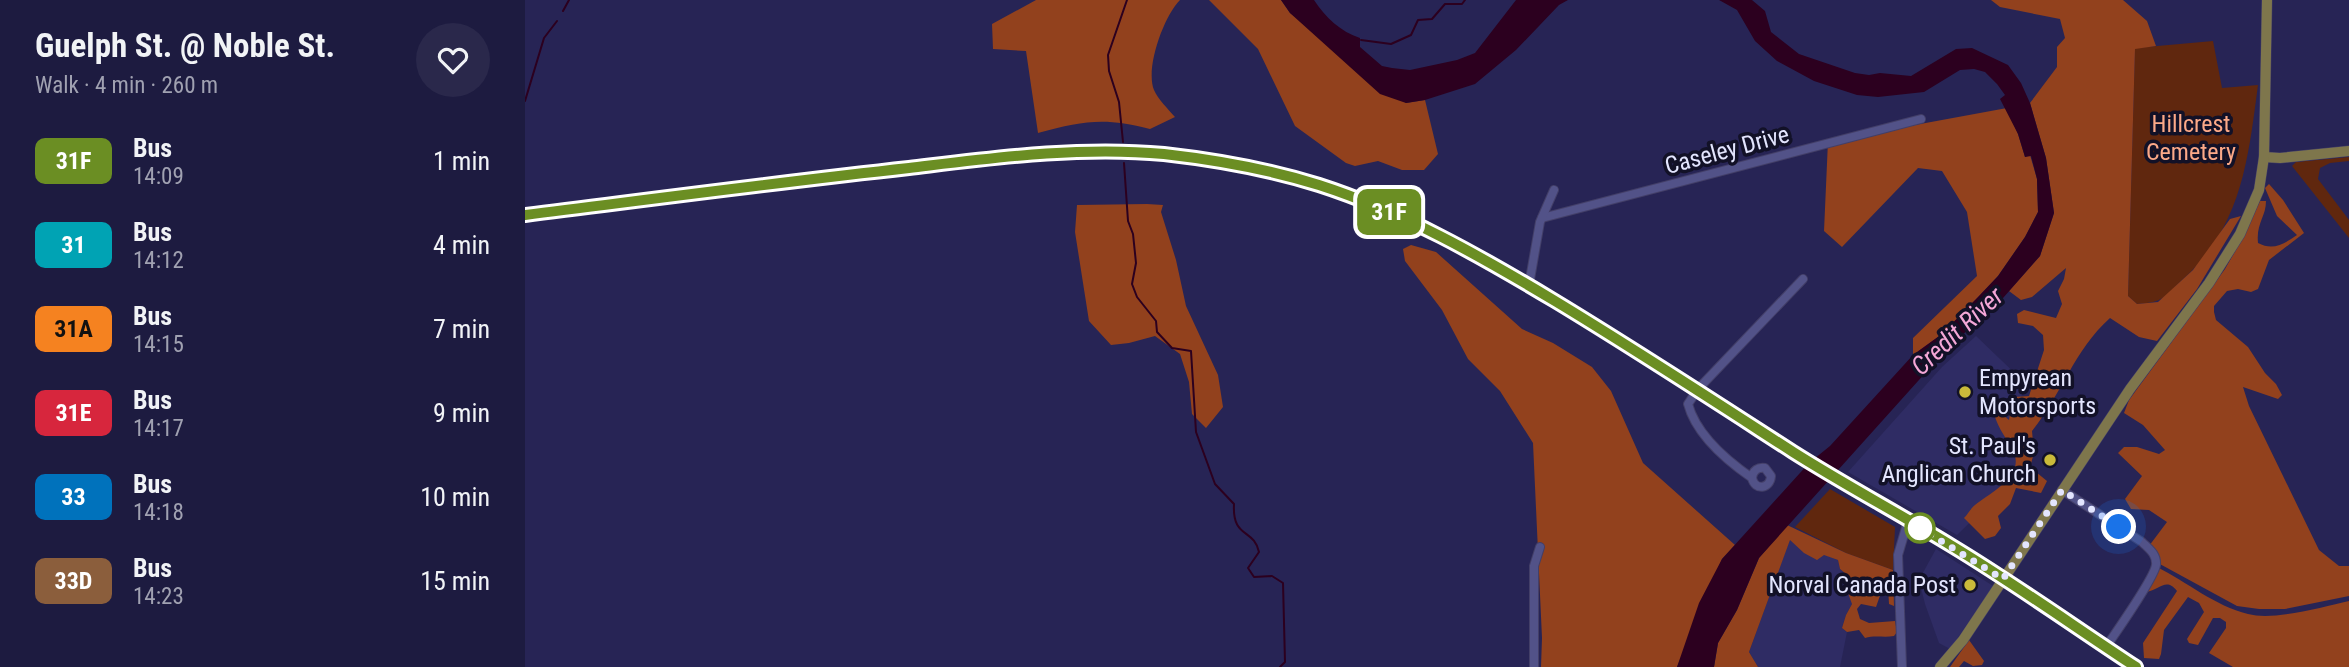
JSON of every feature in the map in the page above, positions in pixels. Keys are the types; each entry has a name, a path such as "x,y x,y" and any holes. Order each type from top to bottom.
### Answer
{"main road":[{"path":"1940,667 1956,649 2130,389 2230,253 2254,205 2264,157 2267,0"},
{"path":"2264,157 2280,158 2349,151"},
{"path":"525,215 993,158 1093,152 1142,153 1212,160 1274,172 1358,199 1447,239 1529,285 1698,389 1803,458 2003,579 2136,667"}],"street":[{"name":"Caseley Drive","path":"1542,218 1921,119"},
{"path":"1529,285 1542,218 1554,190"},
{"path":"1752,478 1719,450 1691,416 1688,404 1698,389 1803,279"},
{"path":"2062,490 2142,542 2154,553 2156,565 2106,647"},
{"path":"1902,667 1898,555 1908,521"},
{"path":"1534,667 1534,566 1540,547"}],"shaded area":[{"path":"1036,0 1180,0 1162,30 1152,69 1154,90 1175,117 1150,129 1119,123 1094,122 1038,133 1026,51 993,49 992,24"},
{"path":"1209,0 1281,0 1290,13 1406,103 1425,100 1438,154 1424,170 1402,170 1378,161 1355,166 1346,163 1295,126 1258,49"},
{"path":"1991,0 2123,0 2147,21 2156,46 2135,49 2128,296 2137,304 2158,302 2193,270 2230,219 2241,216 2197,289 2157,341 2139,337 2110,318 2087,344 2032,431 2034,453 2030,467 2047,481 2041,493 2016,488 2010,504 1998,516 2001,528 1995,536 1985,539 1964,518 1974,506 2005,483 2015,468 2016,460 1998,425 1992,406 2009,420 2013,397 2029,396 2044,350 2043,335 2033,326 2018,323 2017,314 2024,310 2056,318 2062,304 2058,291 2066,268 2032,297 2021,300 2009,291 2040,256 2054,213 2046,158 2030,103 2057,67 2057,47 2065,38 2060,19 2000,7"},
{"path":"2007,108 2025,157 2030,155 2037,179 2038,212 2025,237 1998,276 1942,334 1913,355 1913,338 1977,276 1967,212 1942,171 1918,168 1842,247 1824,231 1828,141"},
{"path":"2269,184 2304,233 2269,260 2258,289 2251,292 2238,289 2227,291 2214,306 2214,312 2216,320 2248,347 2282,395 2278,399 2243,387 2249,406 2319,550 2339,566 2349,566 2349,596 2285,609 2237,606 2158,563 2149,546 2167,522 2149,510 2131,509 2125,499 2142,476 2118,453 2124,447 2137,447 2159,454 2165,450 2143,425 2124,413 2129,400 2225,269 2260,201 2266,201 2258,230 2258,243 2274,246 2297,235 2277,216 2265,188"},
{"path":"1077,205 1163,205 1161,212 1176,260 1186,306 1218,375 1223,407 1206,428 1192,414 1189,382 1180,354 1155,336 1111,345 1089,321 1075,232"},
{"path":"1411,245 1436,252 1522,329 1553,343 1592,367 1611,391 1643,463 1735,545 1722,559 1677,667 1541,667 1533,443 1500,391 1468,359 1442,310 1405,261 1403,249"},
{"path":"1976,336 2025,383 2014,423 2019,469 2001,492 1957,535 1848,472 1942,367"},
{"path":"1787,525 1846,553 1893,570 1894,606 1889,604 1888,587 1883,587 1876,607 1861,604 1857,609 1860,619 1869,623 1895,621 1897,632 1894,636 1865,638 1859,630 1847,632 1842,628 1852,604 1848,593 1854,585 1852,579 1840,569 1838,560 1824,555 1817,560 1804,553 1790,540 1749,652 1758,667 1714,667 1718,643 1737,610 1759,558"},
{"path":"1790,539 1838,560 1840,569 1852,579 1852,604 1842,628 1847,632 1840,667 1758,667 1749,652"},
{"path":"1936,549 1993,586 1950,649 1939,643 1919,580"},
{"path":"2157,567 2213,600 2259,616 2284,615 2349,601 2349,667 2233,667 2209,653 2226,628 2226,622 2220,618 2213,618 2198,645 2189,643 2187,639 2204,612 2199,603 2188,597 2164,630 2159,659 2144,658 2143,643 2177,591 2166,585 2146,592"},
{"path":"1969,640 1984,661 1982,665 1973,666 1964,661 1959,667 1950,667"}],"green space":[{"name":"Hillcrest Cemetery","path":"2213,41 2222,88 2258,85 2239,190 2218,237 2202,259 2163,298 2137,304 2128,296 2135,48"},
{"path":"2349,157 2349,161 2330,163 2320,168 2318,179 2349,220 2349,238 2292,166 2296,162"},
{"path":"1830,489 1895,527 1893,570 1846,553 1795,527"}],"water":[{"path":"1281,0 1314,0 1334,23 1360,38 1360,47 1382,66 1410,70 1457,60 1475,53 1516,0 1568,0 1559,5 1516,50 1475,84 1425,100 1406,103 1380,94 1290,13"},
{"name":"Credit River","path":"1719,0 1752,0 1765,11 1771,32 1799,54 1855,73 1911,76 1956,49 1972,48 2008,65 2021,83 2030,103 2046,158 2054,213 2040,256 1989,314 1954,341 1759,558 1737,610 1718,643 1714,667 1677,667 1699,603 1722,559 1809,463 1830,446 1913,355 1942,334 1998,276 2025,237 2038,212 2037,179 2031,156 2025,157 2018,134 2000,99 2005,95 1985,72 1974,69 1960,70 1924,92 1878,97 1857,95 1814,81 1777,61 1755,41 1737,10"}],"waterway":[{"path":"563,11 569,0"},
{"path":"1123,142 1119,102 1109,71 1108,55 1127,0"},
{"path":"1361,40 1391,44 1411,35 1418,20 1432,19 1445,4 1462,4 1465,0"},
{"path":"525,101 544,38 557,21"},
{"path":"1124,163 1128,221 1133,234 1136,263 1132,284 1137,297 1156,321 1157,332 1172,348 1191,351 1196,432 1215,484 1234,504 1236,523 1256,544 1259,552 1248,568 1254,577 1272,576 1283,583 1285,662 1280,667"}],"bus line":[{"name":"31F","path":"525,215 1040,154 1154,153 1231,163 1274,172 1396,214 1529,285 1698,389 1793,452 1952,546 2136,667"}],"place":[{"name":"Empyrean Motorsports","path":"1965,392"},
{"name":"St. Paul's Anglican Church","path":"2050,460"},
{"name":"Norval Canada Post","path":"1970,585"}],"route":[{"path":"1920,528 2003,579 2062,490 2119,527"}]}
